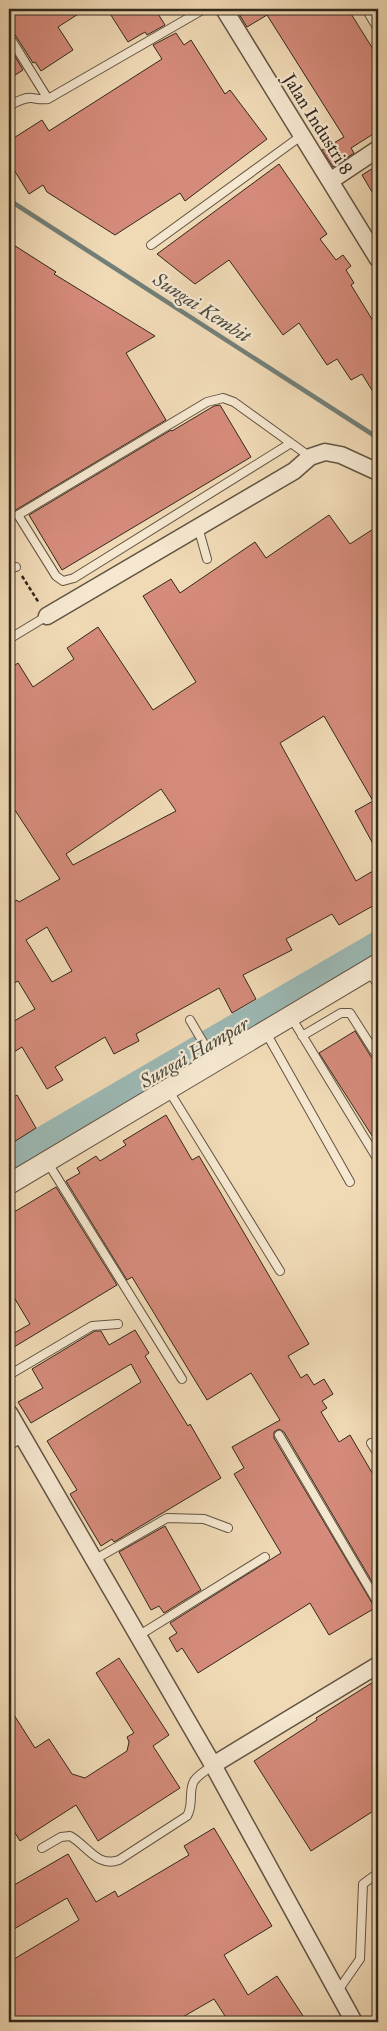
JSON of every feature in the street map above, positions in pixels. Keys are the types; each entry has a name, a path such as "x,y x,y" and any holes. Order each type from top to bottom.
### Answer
{"street":[{"name":"Jalan Industri 8","path":"224,9 378,259"},
{"path":"330,181 378,149"},
{"path":"47,616 294,471 317,453 334,452 378,472"},
{"path":"9,1184 168,1089 212,1058 375,973"},
{"path":"9,1413 213,1765 354,2022"},
{"path":"213,1765 378,1665"}],"lane":[{"path":"9,106 31,98 40,101 48,99 204,9"},
{"path":"366,9 378,29"},
{"path":"9,36 48,99"},
{"path":"151,245 301,136"},
{"path":"291,443 74,578 63,581 56,576 18,515 207,402 222,398 234,402 291,443 310,457"},
{"path":"198,527 207,559"},
{"path":"9,640 47,616"},
{"path":"302,1036 341,1013 350,1013 378,1057"},
{"path":"290,1016 378,1160"},
{"path":"190,1020 212,1058"},
{"path":"265,1031 350,1182"},
{"path":"168,1089 280,1271"},
{"path":"47,1161 182,1379"},
{"path":"9,1375 92,1326 118,1324"},
{"path":"279,1435 378,1603"},
{"path":"9,1446 23,1437"},
{"path":"371,1443 378,1454"},
{"path":"94,1560 167,1518 204,1519 228,1528"},
{"path":"138,1636 266,1556"},
{"path":"42,1848 61,1837 70,1836 104,1862 112,1863 119,1860 187,1816 190,1811 195,1780 213,1765"},
{"path":"337,1992 360,1959 363,1884 378,1873"}],"path":[{"path":"12,568 47,616"}],"building":[{"path":"9,9 86,9 58,27 73,50 41,71 35,62 33,63 14,33 9,30"},
{"path":"107,9 155,9 165,25 147,35 145,32 128,42"},
{"path":"236,9 348,9 378,57 378,131 351,148 354,153 333,167 322,150 344,137 267,15 247,27"},
{"path":"176,33 184,45 191,40 225,94 230,90 267,139 185,201 180,193 115,235 47,192 43,185 29,194 9,162 9,141 42,120 49,131 162,59 153,45"},
{"path":"9,46 23,70 9,79"},
{"path":"279,164 327,234 320,239 336,260 343,255 351,266 346,270 354,283 351,285 378,329 378,400 362,374 351,380 337,359 327,365 299,323 283,335 229,260 195,284 157,254"},
{"path":"378,165 378,202 362,175"},
{"path":"9,242 56,272 54,274 155,336 126,353 166,420 9,514"},
{"path":"220,405 251,457 62,570 29,515 171,430 214,406"},
{"path":"329,515 350,544 378,526 378,853 355,811 373,801 324,716 280,743 356,881 378,868 378,903 339,925 332,914 286,939 292,950 243,975 256,999 232,1013 219,988 136,1034 139,1041 114,1054 105,1037 55,1067 63,1080 47,1089 22,1047 9,1055 9,1024 35,1009 18,981 9,986 9,905 17,900 19,902 60,879 9,801 9,669 18,663 33,687 74,659 67,648 98,627 153,710 196,682 143,596 171,579 180,593 255,542 266,558","holes":["161,789 176,811 73,865 66,854","47,927 72,971 52,982 26,940"]},
{"path":"355,1031 373,1060 378,1063 378,1145 319,1053"},
{"path":"17,1095 36,1128 9,1145 9,1100"},
{"path":"166,1115 192,1160 199,1156 309,1344 288,1356 301,1378 307,1374 314,1385 324,1379 333,1394 322,1401 327,1408 321,1412 339,1442 350,1435 378,1483 378,1592 284,1432 279,1429 274,1432 274,1438 375,1608 329,1635 310,1603 198,1673 182,1648 177,1652 169,1638 177,1633 170,1623 281,1553 234,1474 244,1468 232,1447 280,1420 251,1373 207,1400 132,1277 127,1280 66,1181 80,1173 77,1168 96,1156 100,1161 126,1145 123,1141"},
{"path":"56,1187 117,1285 9,1350 9,1336 30,1324 9,1289 9,1215"},
{"path":"135,1330 149,1353 145,1356 188,1426 190,1424 221,1478 114,1542 112,1539 101,1546 70,1494 77,1490 47,1441 141,1382 131,1364 31,1423 18,1402 43,1388 32,1369 95,1331 101,1331 109,1345"},
{"path":"165,1526 201,1590 164,1613 159,1606 151,1610 119,1552"},
{"path":"119,1658 169,1735 153,1746 180,1788 98,1841 76,1805 20,1841 9,1823 9,1707 35,1748 49,1739 72,1774 85,1778 127,1751 129,1742 127,1737 134,1733 96,1673"},
{"path":"378,1679 378,1808 311,1851 254,1761 317,1720 316,1718"},
{"path":"214,1828 272,1926 224,1955 248,1995 277,1976 307,2022 229,2022 214,1999 174,2022 9,2022 9,1962 79,1920 67,1898 9,1932 9,1888 68,1854 96,1902 115,1891 118,1897 189,1855 184,1846"}],"waterway":[{"name":"Sungai Kembit","path":"9,200 378,438"},
{"name":"Sungai Hampar","path":"9,1160 378,945"}]}
